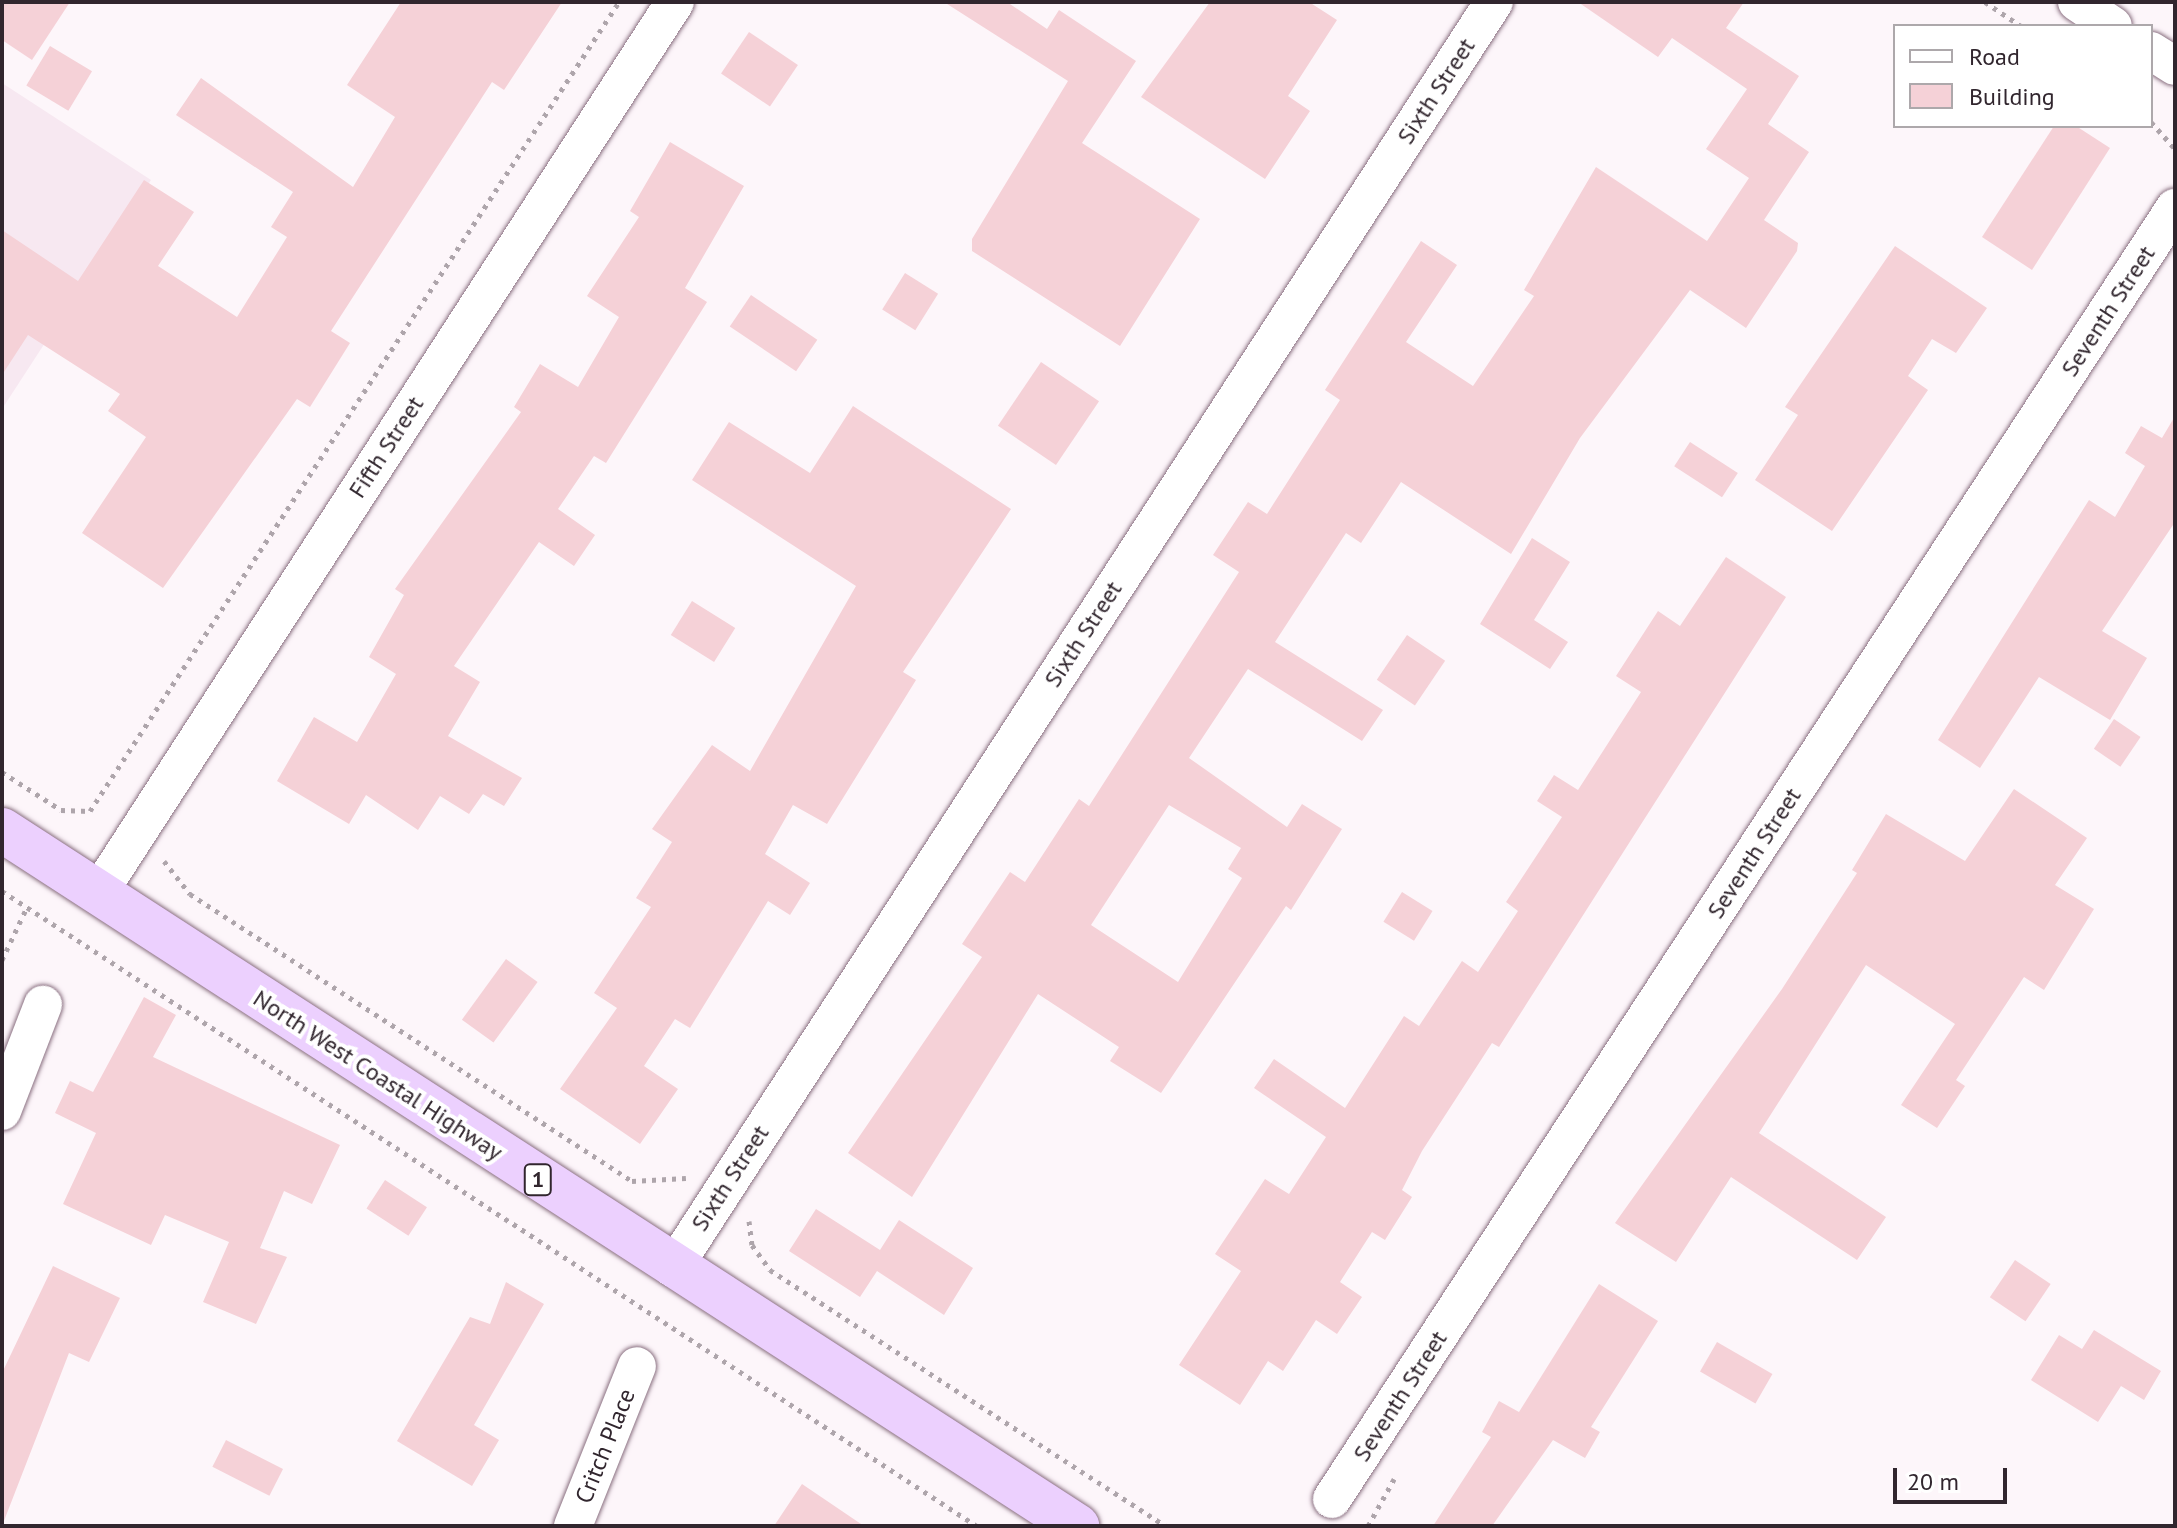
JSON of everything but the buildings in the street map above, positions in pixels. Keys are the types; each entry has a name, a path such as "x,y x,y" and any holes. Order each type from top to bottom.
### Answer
{"highway":[{"name":"North West Coastal Highway","path":"2,830 673,1268 1077,1526"}],"street":[{"name":"Fifth Street","path":"99,892 675,2"},
{"name":"Sixth Street","path":"673,1268 1494,2"},
{"path":"2077,2 2110,24"},
{"path":"2153,52 2175,66"},
{"name":"Seventh Street","path":"1332,1499 2175,208"},
{"path":"2,1111 43,1005"},
{"name":"Critch Place","path":"573,1526 637,1366"}],"path":[{"path":"2,772 61,810 90,811 619,2"},
{"path":"1985,2 2018,24"},
{"path":"2153,124 2175,149"},
{"path":"176,868 190,894 632,1181 649,1185 680,1174"},
{"path":"2,891 977,1526"},
{"path":"2,960 27,907"},
{"path":"749,1221 752,1245 770,1270 1165,1526"}],"shaded area":[{"path":"2,83 151,180 2,409"}]}
